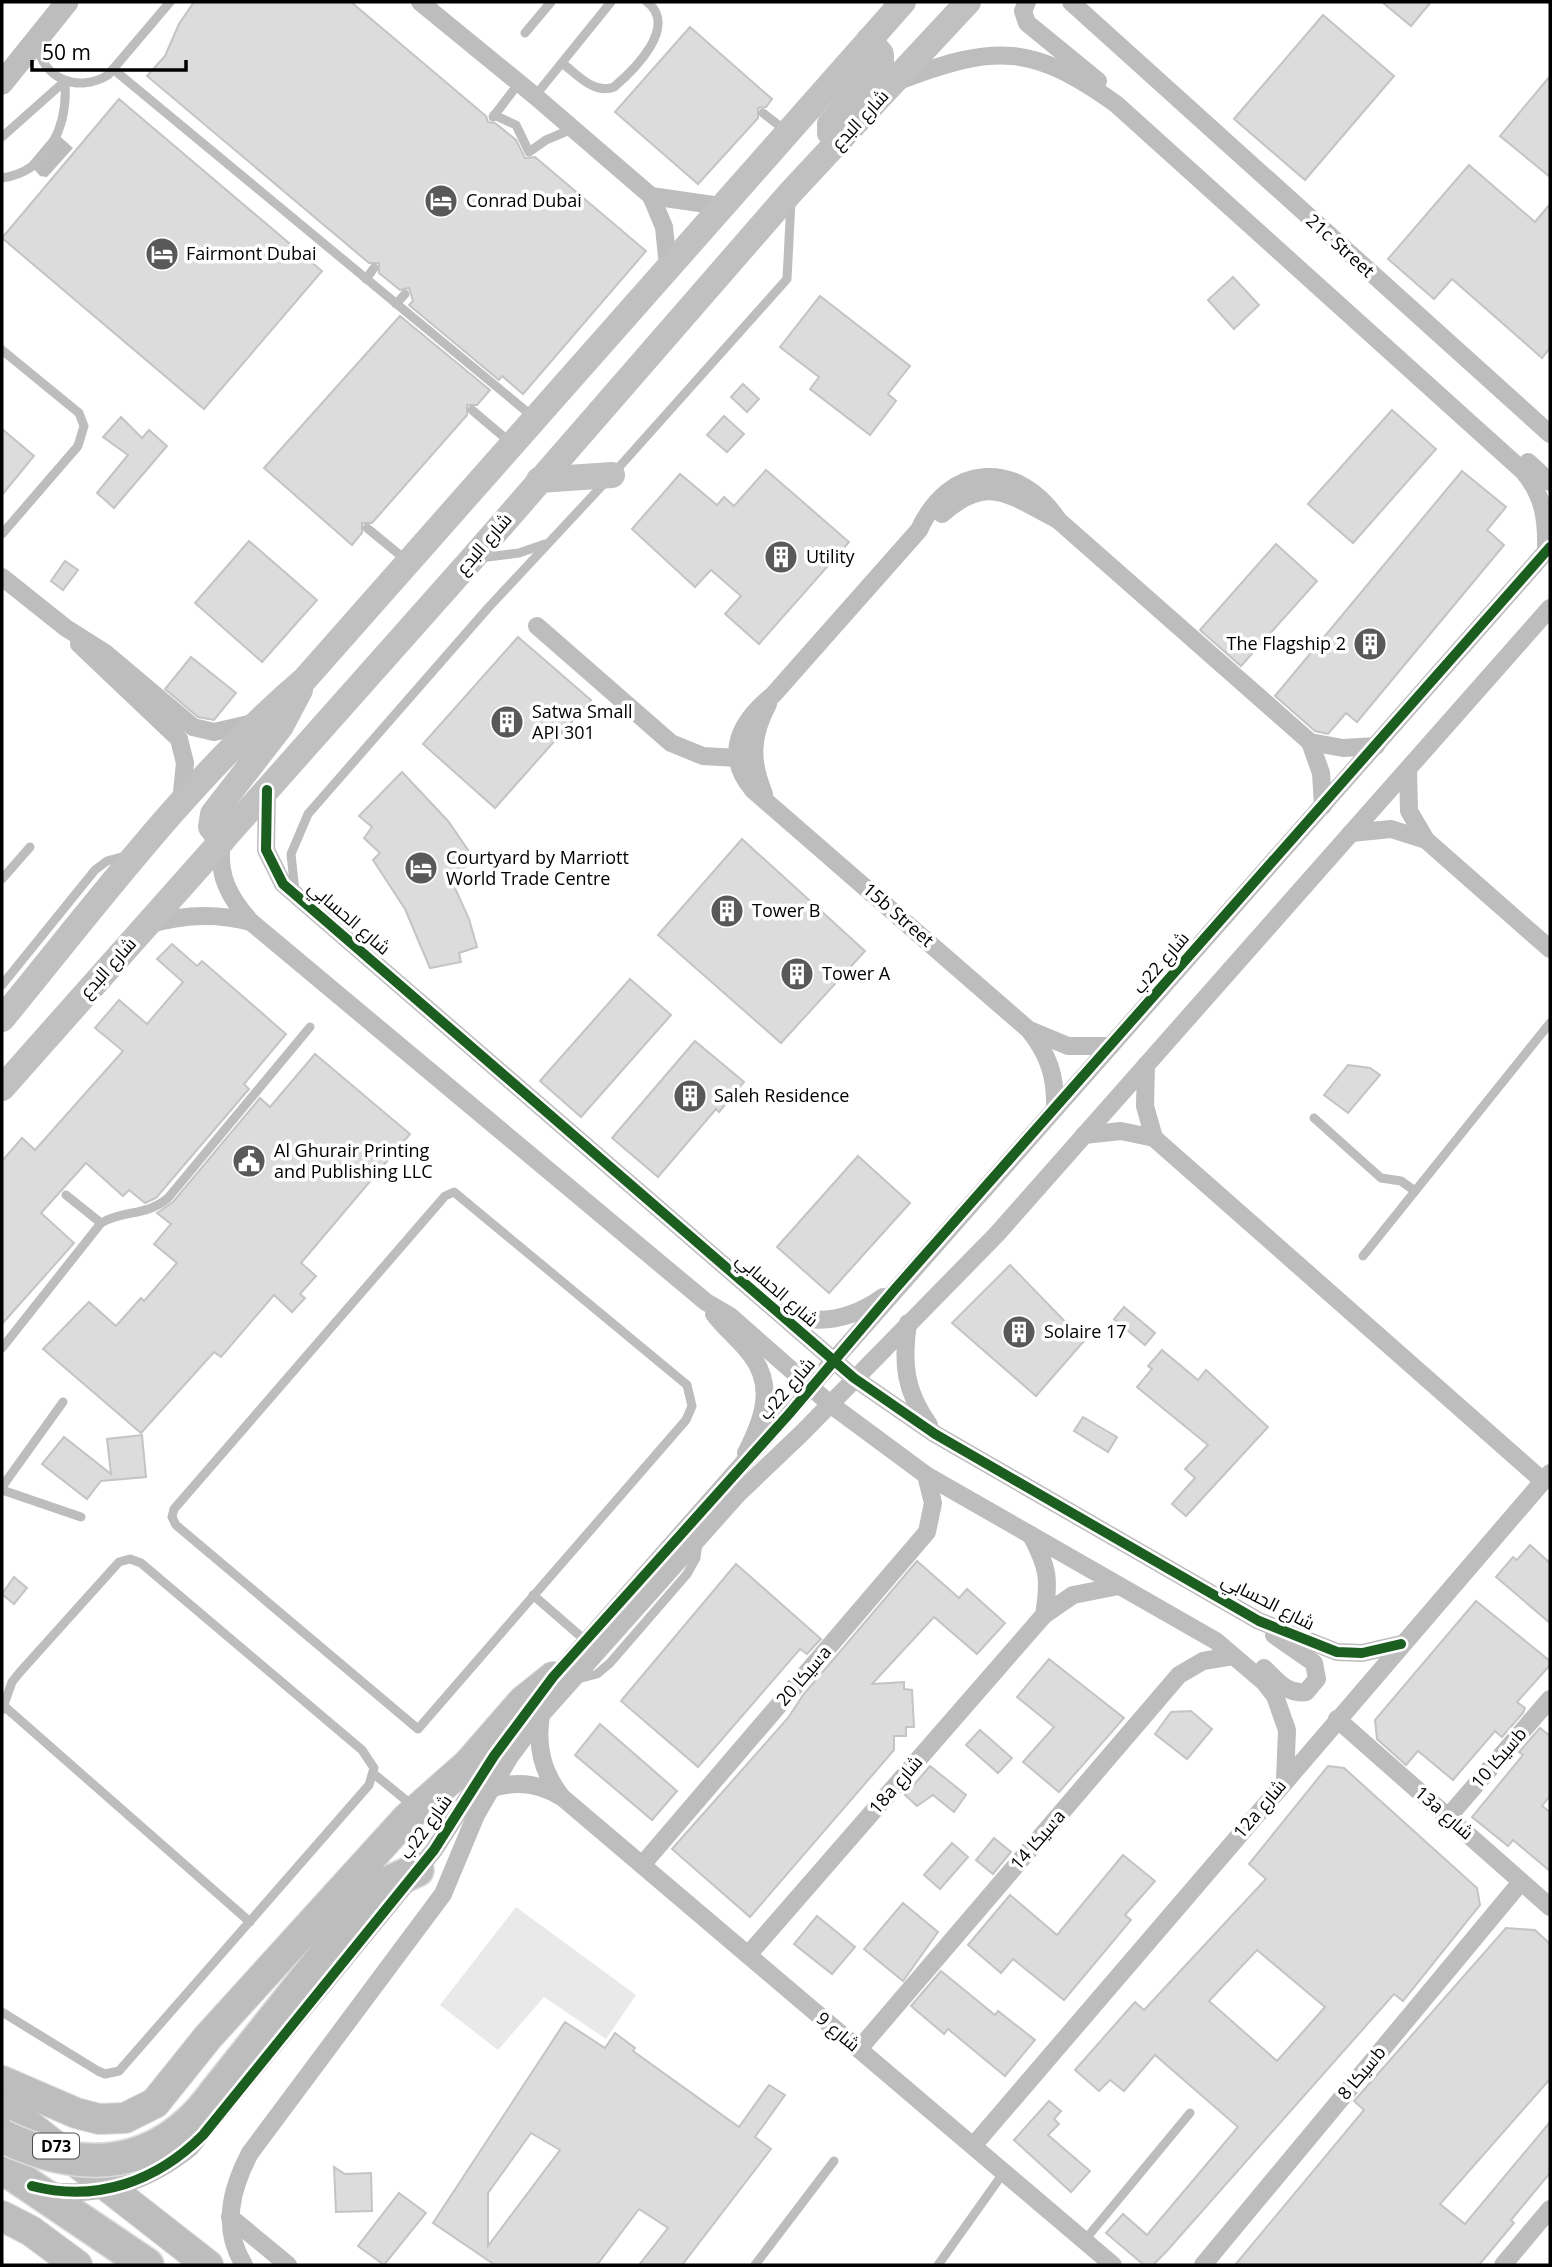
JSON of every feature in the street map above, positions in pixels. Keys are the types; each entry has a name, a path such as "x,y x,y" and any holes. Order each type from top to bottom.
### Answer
{"highway":[{"path":"2,2136 57,2158 112,2160 164,2142 193,2120 368,1901 390,1882 417,1870"},
{"path":"2,2167 147,2265"}],"main road":[{"path":"928,46 934,19 945,2"},
{"name":"شارع البدع","path":"2,1088 472,559 791,192 968,2"},
{"path":"2,1019 137,854 253,723 305,679 898,5"},
{"path":"839,142 830,133 830,124 881,65 881,54 869,40"},
{"path":"539,480 612,475"},
{"path":"222,841 211,827 213,814 281,726 305,679"},
{"path":"2,2081 87,2117 111,2120 145,2109 163,2094 208,2037 416,1809 468,1764 523,1701 563,1679"},
{"name":"D73","path":"2,2104 208,2265"},
{"path":"2,2216 31,2231 77,2265"}],"street":[{"path":"2,83 67,2"},
{"path":"420,2 536,96 651,196 664,228 668,267"},
{"path":"1027,2 1023,11 1027,23 1090,73 1116,104 1523,471 1536,490 1545,511 1548,549"},
{"name":"21c Street","path":"1058,2 1110,51 1140,66"},
{"name":"21c Street","path":"1071,2 1545,429 1550,440"},
{"path":"894,83 968,57 1014,55 1059,68 1116,104"},
{"path":"651,196 720,206"},
{"path":"1489,440 1516,452 1550,482"},
{"name":"15b Street","path":"1055,1109 1051,1066 1042,1047 1029,1030 747,783 738,758 738,740 745,723 919,530 927,516 955,488 988,475 1019,482 1043,501 1058,520 1310,742"},
{"name":"شارع 22ب","path":"244,2265 234,2246 230,2217 234,2189 250,2153 443,1894 464,1838 490,1789 541,1715 586,1641 835,1362 895,1289 1548,549"},
{"path":"2,577 66,628 104,652 193,727 214,732 253,723"},
{"name":"شارع 22ب","path":"32,2186 71,2193 109,2189 161,2170 203,2135 450,1828 494,1756 745,1487 997,1234 1550,608"},
{"path":"537,626 671,743 703,756 738,758"},
{"path":"66,628 84,651 175,732 186,763 181,805"},
{"name":"15b Street","path":"767,801 755,773 752,751 756,730 773,695"},
{"path":"1323,806 1321,773 1310,742 1343,748 1376,746"},
{"path":"1408,769 1409,811 1426,840 1550,949"},
{"name":"شارع الحسابي","path":"267,790 265,850 276,874 295,895 606,1161 769,1307 855,1378 935,1434 1258,1621 1337,1652 1362,1653 1401,1644"},
{"path":"1351,833 1391,829 1426,840"},
{"path":"222,841 225,885 232,900 251,922 706,1302 730,1316 830,1404 926,1475 1216,1642 1254,1659 1289,1691 1306,1692 1317,1679 1314,1663 1258,1621"},
{"path":"145,926 189,915 232,917 251,922"},
{"name":"15b Street","path":"1029,1030 1068,1046 1111,1046"},
{"path":"1146,1065 1145,1107 1154,1138"},
{"path":"1084,1135 1121,1131 1154,1138 1547,1477"},
{"path":"769,1307 797,1318 818,1321 839,1319 859,1312 895,1289"},
{"path":"706,1302 752,1356 765,1392 760,1425 737,1473"},
{"path":"908,1323 903,1356 905,1377 911,1398 935,1434"},
{"name":"سيكا 20a","path":"642,1865 927,1532 933,1513 926,1475"},
{"name":"12a شارع","path":"973,2146 1547,1477"},
{"path":"1030,1534 1046,1568 1048,1586 1044,1615"},
{"name":"18a شارع","path":"748,1955 1044,1615 1083,1591 1119,1586"},
{"path":"1216,1642 1264,1682 1282,1712 1287,1738 1285,1780"},
{"name":"سيكا 14a","path":"859,2049 1179,1675 1203,1661 1233,1656"},
{"name":"سيكا 10b","path":"1448,1816 1550,1699"},
{"name":"شارع 9","path":"541,1715 538,1738 541,1759 550,1780 563,1798"},
{"name":"13a شارع","path":"1337,1719 1550,1907"},
{"name":"شارع 9","path":"490,1789 522,1783 544,1787 563,1798 1113,2265"},
{"name":"سيكا 8b","path":"1203,2265 1521,1882"},
{"path":"1503,2265 1550,2209"},
{"path":"230,2217 288,2265"}],"lane":[{"path":"36,39 42,61 48,70 65,81 89,84 113,69 170,2"},
{"path":"525,33 551,2"},
{"path":"536,96 611,2"},
{"path":"562,63 593,87 603,90 614,88 658,34 659,19 647,2"},
{"path":"113,69 535,418"},
{"path":"2,137 65,81"},
{"path":"2,178 33,166 51,147 65,111 65,81"},
{"path":"520,83 493,117 516,125 529,152 546,140 573,129"},
{"path":"762,113 787,132"},
{"path":"295,895 291,854 308,814 488,608 612,475 787,279 791,192"},
{"path":"366,279 374,268"},
{"path":"396,304 405,294"},
{"path":"2,351 79,413 84,426 78,446 2,534"},
{"path":"472,410 512,445"},
{"path":"367,528 407,561"},
{"path":"472,559 520,553 549,542"},
{"path":"2,880 30,847"},
{"path":"2,985 95,870 114,859 137,854"},
{"path":"1363,1256 1550,1023"},
{"path":"2,1348 101,1223 119,1215 151,1210 169,1198 310,1027"},
{"path":"1314,1118 1381,1178 1401,1181 1415,1191"},
{"path":"454,1192 687,1385 692,1399 685,1420 533,1595 418,1729 176,1525 172,1517 174,1509 445,1196 454,1192"},
{"path":"66,1195 101,1223"},
{"path":"63,1402 2,1489 81,1517"},
{"path":"2,2012 98,2071 105,2074 119,2071 250,1922 369,1785 374,1774 373,1763 362,1750 136,1560 124,1560 20,1672 12,1682 3,1708 250,1922"},
{"path":"533,1595 586,1641"},
{"path":"374,1774 416,1809"},
{"path":"1084,2241 1190,2113"},
{"path":"755,2265 834,2161"},
{"path":"938,2265 1004,2172"}],"shaded area":[{"path":"55,132 73,148 47,177 40,176 29,163"},
{"path":"516,1907 636,1995 606,2039 544,1997 498,2050 440,2005"}],"building":[{"name":"Conrad Dubai","path":"194,2 351,2 486,116 488,122 495,123 516,140 525,158 535,157 646,251 523,394 502,376 499,380 409,305 413,301 409,288 400,290 379,273 379,263 369,263 147,76 165,56 179,24"},
{"path":"1382,2 1431,2 1411,26"},
{"path":"1323,15 1394,76 1305,180 1234,119"},
{"path":"690,27 772,99 766,107 758,108 758,118 698,184 615,112"},
{"path":"1550,76 1550,177 1500,136"},
{"name":"Fairmont Dubai","path":"119,99 322,271 204,409 2,238"},
{"path":"1469,165 1535,222 1550,204 1550,348 1542,358 1452,279 1434,299 1388,259"},
{"path":"1233,277 1259,305 1234,329 1208,300"},
{"path":"820,296 910,366 888,394 896,401 870,435 810,389 819,377 780,347"},
{"path":"400,316 490,390 477,405 467,405 467,415 372,523 362,523 362,533 352,545 264,468"},
{"path":"743,384 759,399 747,412 731,397"},
{"path":"1392,410 1436,449 1353,543 1308,504"},
{"path":"724,416 744,434 727,452 707,435"},
{"path":"121,417 142,438 149,430 167,446 114,508 97,493 128,455 103,437"},
{"path":"2,429 34,456 2,495"},
{"name":"Utility","path":"766,470 849,542 759,644 725,614 741,596 711,570 695,587 632,529 680,474 717,505 724,497 734,506"},
{"name":"The Flagship 2","path":"1462,471 1506,507 1487,530 1504,545 1357,722 1346,713 1328,734 1315,731 1275,696"},
{"path":"249,541 317,600 262,662 195,603"},
{"path":"1276,544 1317,581 1241,666 1200,630"},
{"path":"65,561 78,570 63,590 51,581"},
{"name":"Satwa Small API 301","path":"518,637 591,700 495,808 423,744"},
{"path":"191,657 236,693 214,720 198,717 165,689"},
{"name":"Courtyard by Marriott World Trade Centre","path":"402,772 448,821 475,860 450,877 469,919 477,947 459,953 461,962 430,968 405,909 373,860 380,853 364,838 372,827 359,816"},
{"path":"742,839 865,951 781,1043 658,935"},
{"path":"172,944 197,966 202,961 286,1034 244,1084 249,1089 156,1198 145,1203 129,1190 123,1196 86,1163 41,1213 74,1243 2,1324 2,1161 22,1138 35,1150 123,1051 95,1028 119,1000 147,1024 183,982 157,959"},
{"path":"630,979 671,1015 581,1117 540,1081"},
{"name":"Saleh Residence","path":"695,1041 744,1082 719,1112 716,1109 658,1177 612,1138"},
{"path":"315,1054 410,1134 301,1263 316,1276 300,1294 305,1298 292,1312 274,1295 221,1357 214,1352 141,1433 43,1349 89,1302 116,1326 141,1298 144,1301 177,1263 154,1244 171,1224 157,1213 173,1202 260,1098 270,1107"},
{"path":"1348,1065 1370,1068 1380,1075 1348,1113 1324,1095"},
{"path":"858,1156 910,1203 829,1293 777,1247"},
{"name":"Solaire 17","path":"1010,1265 1084,1341 1036,1396 952,1323"},
{"path":"1124,1307 1155,1333 1145,1345 1114,1319"},
{"path":"1162,1350 1198,1380 1206,1370 1268,1427 1186,1516 1172,1504 1195,1478 1185,1469 1208,1445 1137,1387 1152,1369 1148,1366"},
{"path":"1083,1417 1117,1437 1108,1452 1074,1431"},
{"path":"142,1435 146,1477 101,1481 87,1499 42,1464 64,1437 111,1474 107,1439"},
{"path":"1530,1545 1550,1563 1550,1623 1496,1577 1513,1557 1517,1560"},
{"path":"917,1561 959,1598 967,1589 1005,1623 977,1654 934,1617 872,1684 904,1682 904,1689 912,1690 914,1727 906,1727 906,1736 894,1736 894,1750 750,1917 672,1849 788,1718 803,1695"},
{"path":"736,1564 821,1639 807,1654 800,1649 698,1767 621,1701"},
{"path":"14,1577 27,1588 14,1604 2,1594"},
{"path":"1476,1601 1550,1661 1550,1665 1517,1702 1525,1708 1523,1713 1502,1737 1495,1731 1453,1780 1418,1751 1406,1765 1377,1739 1375,1720"},
{"path":"1049,1659 1124,1718 1059,1792 1023,1762 1054,1727 1017,1697"},
{"path":"1191,1711 1212,1729 1187,1759 1155,1734 1171,1712"},
{"path":"600,1724 677,1791 652,1820 575,1755"},
{"path":"1540,1728 1550,1736 1550,1796 1542,1806 1550,1812 1550,1871 1513,1840 1508,1846 1472,1817 1523,1755 1519,1752"},
{"path":"980,1730 1012,1758 998,1773 966,1745"},
{"path":"930,1766 966,1795 954,1812 933,1795 917,1806 905,1795"},
{"path":"1328,1766 1344,1768 1477,1888 1480,1905 1403,2001 1394,1994 1166,2252 1153,2265 1144,2265 1106,2233 1123,2214 1147,2235 1238,2127 1155,2055 1124,2091 1110,2080 1099,2091 1075,2070 1135,2002 1144,2010 1266,1879 1249,1864","holes":["1257,1950 1325,2007 1277,2061 1209,2001"]},
{"path":"994,1838 1011,1852 993,1874 976,1860"},
{"path":"952,1843 968,1857 940,1889 924,1875"},
{"path":"1123,1855 1155,1881 1125,1915 1131,1920 1064,2000 1013,1959 1001,1973 968,1945 1010,1895 1057,1935"},
{"path":"903,1903 938,1932 903,1981 864,1949"},
{"path":"817,1916 855,1947 832,1974 794,1944"},
{"path":"1506,1928 1535,1930 1550,1944 1550,2079 1440,2204 1465,2224 1550,2122 1550,2173 1511,2220 1514,2223 1479,2265 1235,2265 1364,2110 1354,2101"},
{"path":"941,1971 995,2015 998,2011 1035,2040 1005,2076 948,2029 944,2034 911,2006"},
{"path":"565,2022 605,2048 615,2033 635,2048 633,2051 739,2127 769,2085 785,2095 755,2137 771,2149 682,2265 639,2265 668,2228 639,2209 597,2265 495,2265 433,2223","holes":["531,2133 560,2150 488,2246 488,2193"]},
{"path":"1049,2101 1061,2111 1054,2119 1059,2124 1048,2135 1090,2171 1071,2192 1014,2140"},
{"path":"334,2167 345,2174 371,2173 372,2211 336,2212"},
{"path":"399,2193 426,2213 384,2265 358,2246"}],"cycle path":[{"path":"32,2186 80,2192 125,2184 166,2165 203,2135 434,1850 494,1756 553,1677 789,1414 895,1289 1550,547"},
{"path":"267,790 266,850 283,884 854,1378 935,1434 1259,1621 1337,1652 1362,1653 1401,1644"}],"place":[{"name":"Conrad Dubai","path":"441,201"},
{"name":"Fairmont Dubai","path":"162,254"},
{"name":"Utility","path":"781,557"},
{"name":"The Flagship 2","path":"1370,644"},
{"name":"Satwa Small API 301","path":"507,722"},
{"name":"Courtyard by Marriott World Trade Centre","path":"421,868"},
{"name":"Tower B","path":"727,911"},
{"name":"Tower A","path":"797,974"},
{"name":"Saleh Residence","path":"690,1096"},
{"name":"Al Ghurair Printing and Publishing LLC","path":"249,1161"},
{"name":"Solaire 17","path":"1019,1332"}]}
